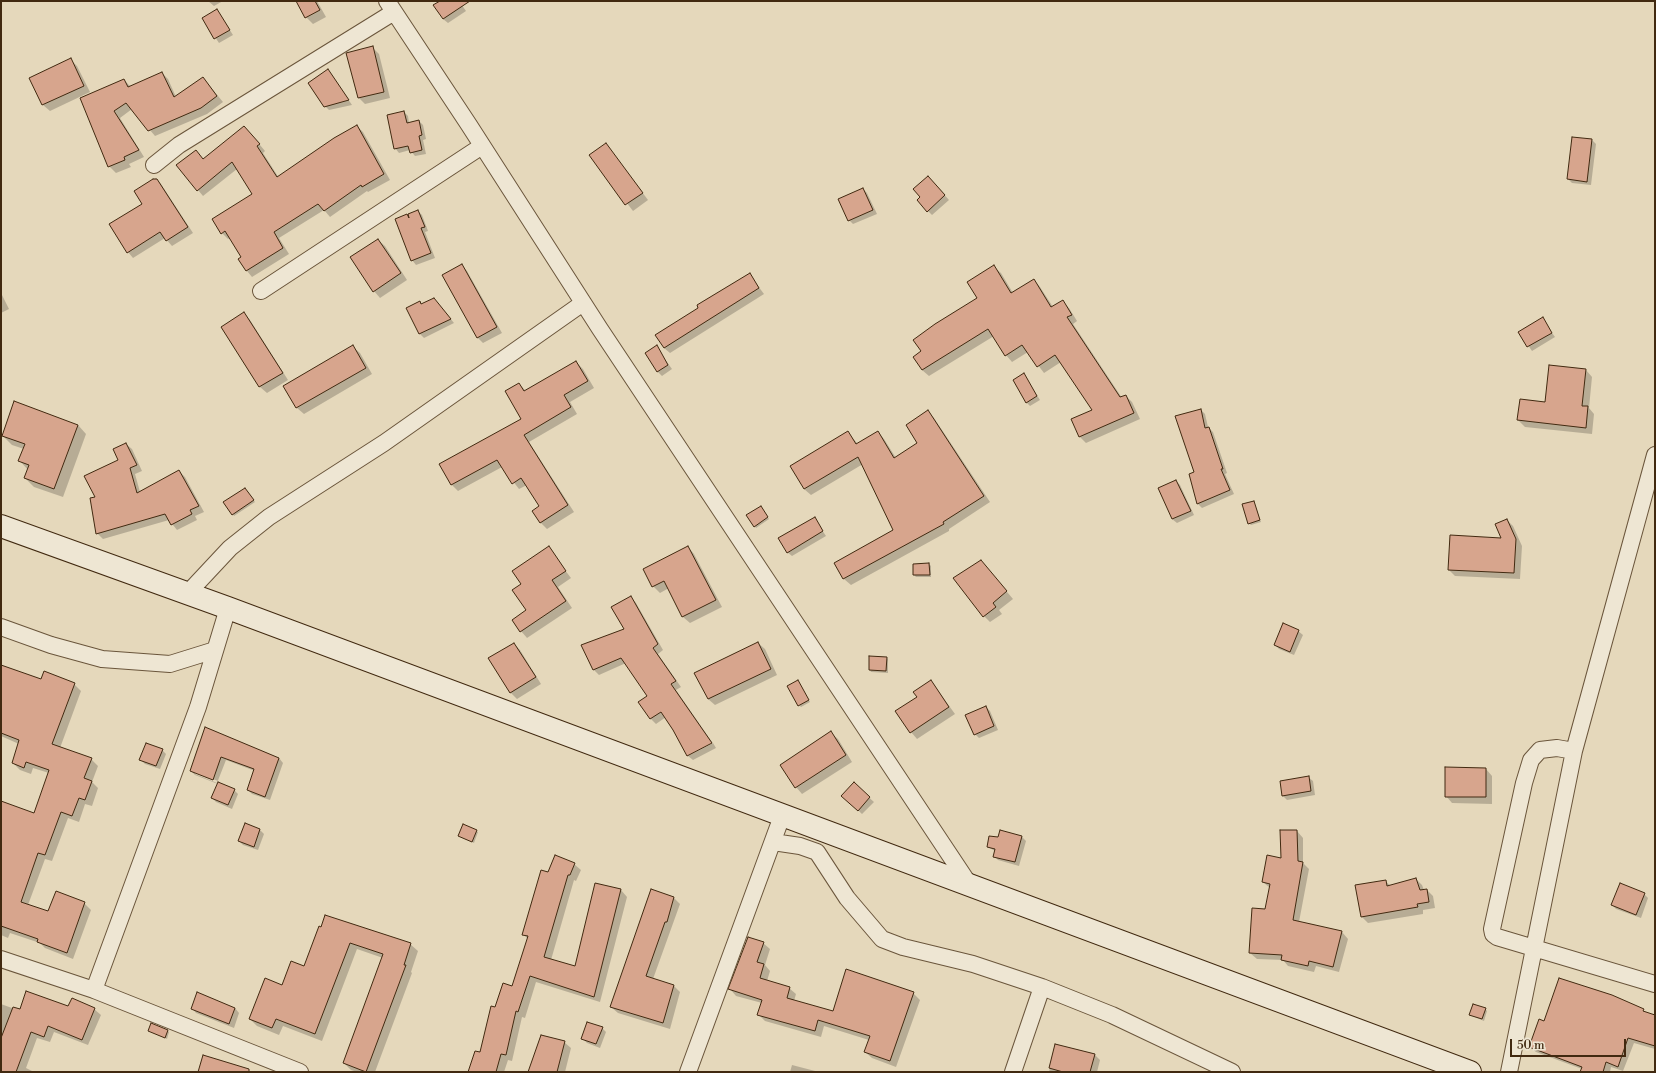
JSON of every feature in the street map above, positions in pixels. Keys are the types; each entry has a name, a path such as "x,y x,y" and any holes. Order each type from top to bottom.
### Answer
{"main road":[{"path":"1,526 228,608 1470,1072"}],"street":[{"path":"154,165 179,145 390,6 583,303 969,884"},
{"path":"261,291 482,146"},
{"path":"187,594 230,548 269,517 384,443 583,303"},
{"path":"1509,1072 1536,949 1574,751 1655,455"},
{"path":"94,990 198,707 228,608"},
{"path":"1,627 51,645 102,659 170,664 215,650"},
{"path":"1574,751 1558,748 1540,750 1531,760 1524,783 1492,929 1493,934 1497,937 1655,984"},
{"path":"688,1072 782,816"},
{"path":"772,842 800,846 817,852 847,898 882,939 903,947 973,964 1042,987 1112,1015 1232,1072"},
{"path":"1,959 94,990 300,1072"},
{"path":"1013,1072 1042,987"}],"building":[{"path":"296,1 315,1 320,10 305,18"},
{"path":"440,1 470,1 443,19 433,5"},
{"path":"217,9 230,30 214,39 202,18"},
{"path":"373,46 384,92 358,98 346,53"},
{"path":"71,58 84,86 42,105 29,78"},
{"path":"328,69 349,100 324,107 308,83"},
{"path":"162,72 174,97 203,77 217,96 201,108 148,131 126,103 114,111 139,150 124,157 125,160 108,167 80,98 124,79 128,87"},
{"path":"404,111 407,123 419,120 422,135 419,136 422,150 410,153 408,146 394,149 387,115"},
{"path":"357,125 384,174 362,187 361,185 324,211 318,204 274,232 283,248 246,271 238,259 241,257 225,231 221,234 212,219 252,194 232,162 197,191 176,165 196,150 203,159 244,126 260,144 257,146 277,177 334,138"},
{"path":"1572,137 1592,139 1587,182 1567,179"},
{"path":"606,143 643,193 625,205 589,155"},
{"path":"928,176 945,195 927,212 917,200 920,197 913,189"},
{"path":"153,179 157,179 188,227 166,241 160,232 127,253 109,224 142,204 134,191"},
{"path":"863,188 873,210 848,221 838,199"},
{"path":"418,210 425,227 421,228 431,253 411,261 395,219 407,214 409,218 408,214"},
{"path":"378,239 401,273 373,292 350,257"},
{"path":"462,264 497,327 477,338 442,275"},
{"path":"994,265 1011,293 1034,279 1051,307 1063,300 1072,315 1067,317 1120,397 1126,395 1134,413 1079,437 1071,419 1092,410 1055,355 1037,367 1022,345 1005,356 988,329 922,370 913,357 921,351 913,340 935,324 977,298 967,282"},
{"path":"750,273 759,288 664,348 655,335 698,308 697,305"},
{"path":"434,298 451,319 419,334 406,308 420,301 421,304"},
{"path":"244,312 283,373 259,387 221,327"},
{"path":"1543,317 1552,333 1527,347 1518,332"},
{"path":"353,345 366,368 296,408 283,386"},
{"path":"657,345 668,365 657,372 645,353"},
{"path":"576,361 588,381 564,395 571,407 524,435 568,505 540,523 532,511 539,506 521,478 512,484 497,460 451,485 439,464 521,419 505,391 519,383 524,391"},
{"path":"1549,365 1586,369 1582,406 1588,406 1586,428 1517,420 1520,399 1545,402"},
{"path":"1024,373 1037,396 1026,403 1013,380"},
{"path":"14,401 78,425 54,489 24,478 29,465 18,461 25,444 2,436"},
{"path":"1201,409 1205,428 1209,427 1223,469 1221,469 1230,490 1197,504 1189,474 1194,472 1175,416"},
{"path":"928,410 984,496 943,522 944,524 843,579 834,563 893,530 858,457 804,489 790,466 848,431 856,444 878,431 894,458 917,443 906,425"},
{"path":"126,443 137,465 130,468 137,493 179,470 199,506 190,510 192,514 171,525 165,514 96,534 90,498 95,497 84,476 118,460 113,449"},
{"path":"1176,480 1191,511 1172,519 1158,488"},
{"path":"245,488 254,500 232,515 223,502"},
{"path":"1254,501 1260,520 1248,524 1242,504"},
{"path":"761,506 768,517 754,527 746,515"},
{"path":"815,517 823,531 787,553 778,538"},
{"path":"1507,519 1516,539 1514,573 1448,570 1450,535 1501,538 1495,524"},
{"path":"549,546 566,571 552,580 566,601 520,632 512,620 526,610 512,590 521,584 512,571"},
{"path":"688,546 716,600 682,617 664,581 652,587 643,569"},
{"path":"981,560 1007,591 993,603 996,607 983,617 953,578"},
{"path":"929,563 930,575 913,575 913,564"},
{"path":"631,596 658,644 653,648 676,681 671,684 712,743 687,756 661,712 650,719 638,702 647,696 621,658 593,670 581,645 624,629 611,607"},
{"path":"1283,623 1299,630 1290,652 1274,645"},
{"path":"758,642 771,669 708,699 694,673"},
{"path":"514,643 536,677 510,693 488,658"},
{"path":"869,656 887,657 886,671 869,670"},
{"path":"1,665 41,679 44,671 75,683 52,744 92,758 84,778 92,781 85,800 79,798 72,816 61,812 45,855 38,853 21,902 48,911 56,891 85,902 67,953 37,942 38,939 1,926 1,801 34,813 49,770 26,762 24,768 12,763 19,740 1,733"},
{"path":"798,680 809,700 798,706 787,686"},
{"path":"931,680 949,707 910,733 895,711 917,697 913,692"},
{"path":"986,706 994,726 974,735 965,715"},
{"path":"205,727 279,758 265,797 247,790 254,769 221,757 213,780 190,771"},
{"path":"831,731 846,755 795,788 780,765"},
{"path":"146,743 163,749 156,766 139,760"},
{"path":"1445,767 1486,768 1486,797 1445,797"},
{"path":"1309,776 1311,791 1282,796 1280,781"},
{"path":"218,782 235,789 228,805 211,798"},
{"path":"854,782 870,797 858,811 841,796"},
{"path":"245,823 260,829 254,847 238,841"},
{"path":"463,824 477,830 472,842 458,836"},
{"path":"1000,830 1022,836 1015,862 993,857 995,849 987,847 989,836 998,837"},
{"path":"1280,830 1297,830 1298,861 1303,862 1293,920 1342,931 1333,967 1309,961 1308,966 1281,960 1282,955 1249,953 1252,908 1265,909 1270,884 1262,882 1267,855 1281,858"},
{"path":"555,855 575,863 570,875 568,875 544,957 575,966 595,883 621,889 594,997 530,976 518,1012 516,1011 506,1055 501,1054 496,1072 468,1072 475,1051 480,1052 491,1006 495,1007 503,983 512,986 528,936 522,935 541,870 548,872"},
{"path":"1416,878 1420,890 1427,889 1429,902 1417,904 1418,907 1361,917 1355,885 1386,880 1387,886"},
{"path":"1620,883 1645,893 1636,915 1611,905"},
{"path":"651,889 674,897 667,922 665,922 646,976 674,985 663,1023 610,1007"},
{"path":"325,915 411,943 404,965 406,965 366,1072 343,1063 383,954 350,943 315,1034 276,1019 272,1028 249,1019 265,978 282,985 291,961 304,966 319,926 321,927"},
{"path":"748,937 764,942 757,962 764,964 760,978 790,987 787,998 833,1011 846,969 914,992 890,1061 864,1052 870,1036 818,1020 815,1031 757,1015 762,1000 728,989"},
{"path":"1559,978 1612,995 1644,1009 1643,1011 1655,1015 1655,1046 1628,1038 1618,1067 1606,1062 1603,1072 1580,1072 1582,1067 1529,1047 1539,1019 1544,1021"},
{"path":"26,991 68,1006 72,998 95,1008 82,1040 48,1026 44,1037 31,1032 16,1072 1,1072 1,1038 13,1007 20,1009"},
{"path":"197,992 235,1008 229,1024 191,1009"},
{"path":"1473,1004 1486,1008 1482,1019 1469,1015"},
{"path":"587,1022 603,1027 596,1044 581,1039"},
{"path":"151,1023 168,1030 165,1038 148,1031"},
{"path":"541,1035 565,1041 557,1072 528,1072"},
{"path":"1055,1044 1095,1054 1090,1072 1063,1072 1049,1068"},
{"path":"203,1055 249,1069 249,1072 198,1072"}]}
